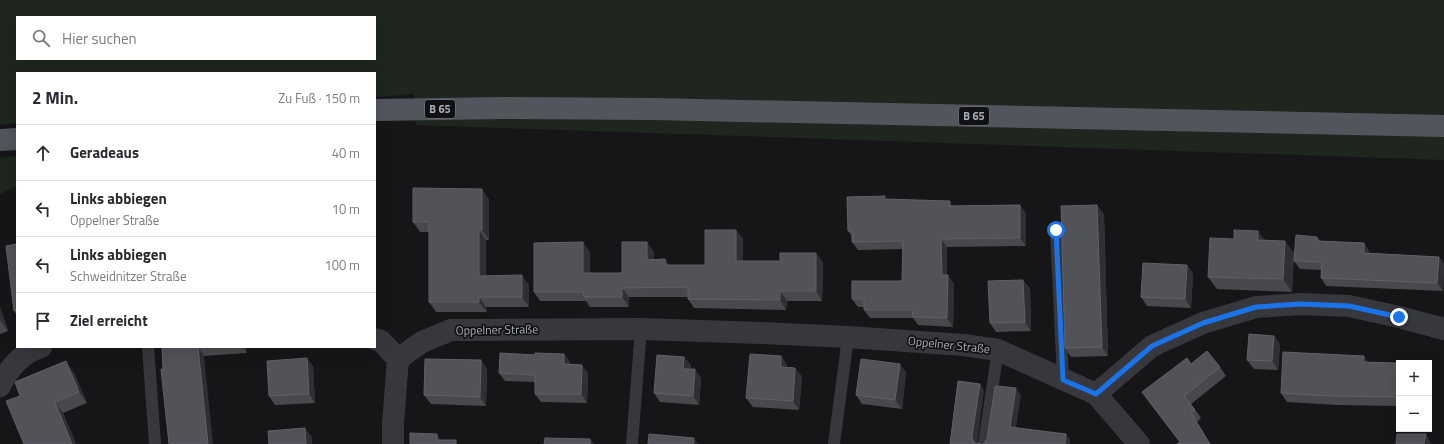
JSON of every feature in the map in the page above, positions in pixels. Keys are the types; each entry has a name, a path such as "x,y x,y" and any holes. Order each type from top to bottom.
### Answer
{"main road":[{"name":"B 65","path":"376,110 504,108 653,109 1444,126"},
{"path":"0,140 16,139"}],"street":[{"path":"1096,394 1152,346 1203,323 1256,307 1300,304 1349,306 1399,317 1444,330"},
{"name":"Oppelner Straße","path":"398,359 422,342 450,330 641,329 848,337 964,345 998,350 1096,394 1139,444"},
{"path":"376,339 381,341 398,359 393,444"},
{"path":"0,386 17,360 38,348"}],"lane":[{"path":"1056,230 1063,380"},
{"path":"632,444 641,329"},
{"path":"834,444 848,337"},
{"path":"148,348 155,444"},
{"path":"984,444 998,350"}],"shaded area":[{"path":"0,0 1444,0 1444,160 416,125 414,94 376,97 376,72 16,72 16,123 0,125"},
{"path":"16,156 16,186 0,194 0,158"}],"building":[{"path":"413,188 482,189 482,230 479,230 479,276 522,275 522,297 479,297 479,302 429,302 429,222 413,222"},
{"path":"885,196 885,199 950,201 949,206 1020,205 1020,238 941,239 942,275 948,275 947,318 912,317 913,310 864,310 864,299 852,299 852,281 902,281 903,241 852,242 852,231 848,231 847,197"},
{"path":"1097,205 1102,347 1065,348 1061,206"},
{"path":"705,230 736,230 736,261 780,261 780,253 816,253 816,291 780,291 780,300 688,299 688,287 622,288 622,297 584,297 583,292 534,292 534,243 583,242 583,273 622,273 622,242 647,242 647,260 665,259 666,265 705,265"},
{"path":"1234,230 1258,231 1258,240 1285,241 1283,279 1208,277 1210,238 1234,239"},
{"path":"1296,235 1317,237 1317,241 1364,243 1364,253 1439,257 1437,283 1321,278 1322,262 1294,261"},
{"path":"16,244 16,310 14,311 6,246"},
{"path":"1143,263 1187,265 1185,299 1141,297"},
{"path":"1023,280 1025,322 990,323 988,281"},
{"path":"1249,334 1274,336 1272,361 1247,360"},
{"path":"162,348 198,348 208,444 169,444 161,369 163,369"},
{"path":"1207,351 1220,367 1184,396 1195,410 1191,413 1210,444 1177,444 1180,442 1142,392 1187,358 1191,364"},
{"path":"1283,352 1364,356 1363,362 1396,363 1396,397 1332,396 1281,393"},
{"path":"500,353 535,355 535,353 564,354 564,364 582,365 581,394 535,394 535,375 499,373"},
{"path":"750,354 781,356 781,367 795,368 793,401 746,398"},
{"path":"657,355 684,357 683,369 695,369 693,396 654,393"},
{"path":"307,358 309,394 269,396 267,361"},
{"path":"425,359 481,360 480,397 424,395"},
{"path":"861,359 900,364 895,400 856,395"},
{"path":"66,361 79,392 55,402 72,444 24,444 6,401 20,396 15,382"},
{"path":"958,381 980,384 972,436 975,443 981,444 950,444"},
{"path":"995,387 1016,388 1010,427 1066,434 1065,444 983,444 987,439"},
{"path":"305,428 306,444 269,444 268,431"},
{"path":"410,433 437,434 437,440 456,440 456,444 410,444"},
{"path":"649,434 694,438 693,444 648,444"},
{"path":"1397,434 1426,434 1424,444 1396,444"},
{"path":"545,438 590,439 590,444 544,444"}],"route":[{"path":"1056,230 1063,380 1096,394 1152,346 1203,323 1256,307 1300,304 1349,306 1399,317"}]}
